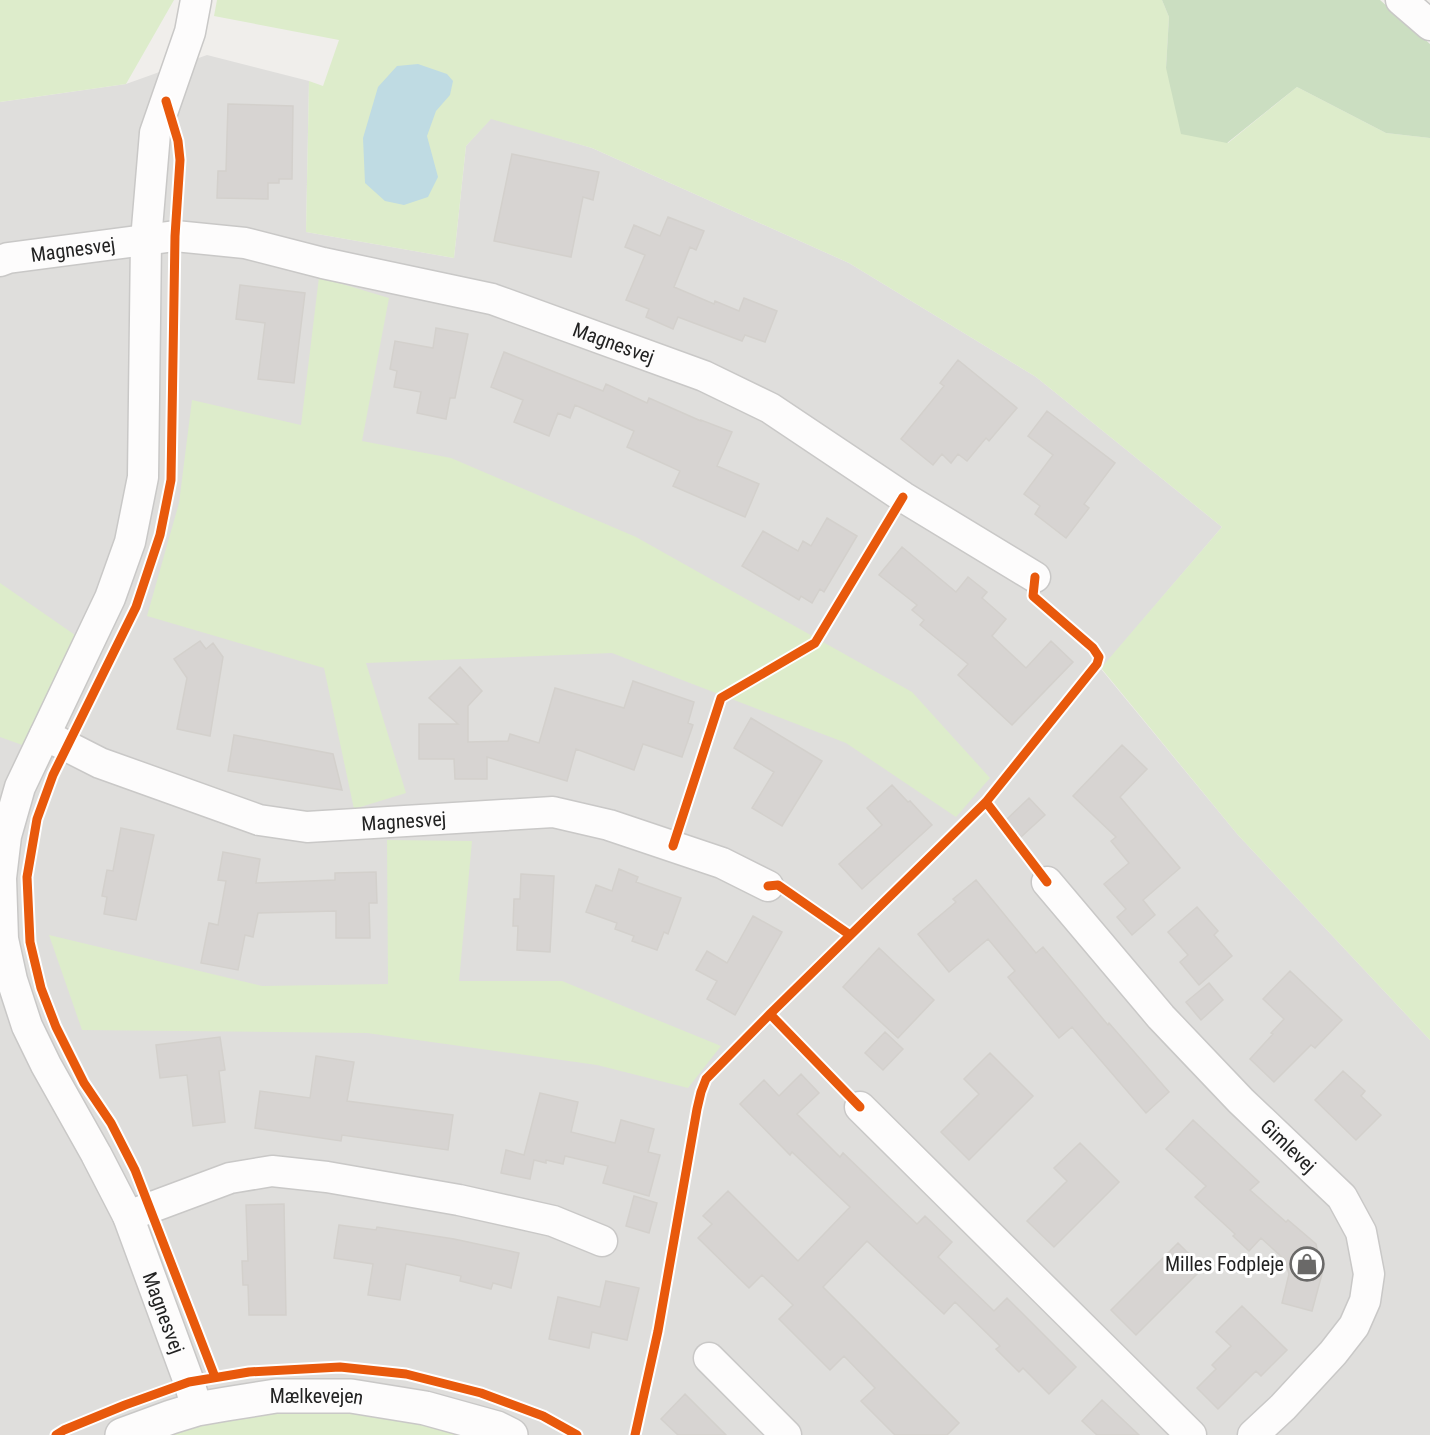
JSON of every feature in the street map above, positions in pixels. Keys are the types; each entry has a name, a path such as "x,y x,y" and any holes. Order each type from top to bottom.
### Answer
{"street":[{"name":"Magnesvej","path":"196,0 190,32 155,133 146,240 143,477 130,542 110,598 20,787 6,836 1,878 3,939 12,980 27,1026 128,1216 197,1409"},
{"path":"1401,0 1430,25"},
{"name":"Magnesvej","path":"0,261 8,258 175,236 245,243 323,263 492,299 704,376 770,408 903,497 1035,577"},
{"name":"Magnesvej","path":"45,735 100,763 259,820 307,827 553,812 609,825 722,863 768,886"},
{"name":"Gimlevej","path":"1047,882 1161,1017 1242,1101 1342,1197 1361,1232 1369,1274 1365,1301 1354,1326 1326,1361 1283,1407 1252,1435"},
{"path":"860,1107 1191,1435"},
{"path":"128,1216 230,1178 272,1171 459,1200 553,1221 602,1241"},
{"path":"709,1358 786,1435"},
{"name":"Mælkevejen","path":"122,1435 197,1409 276,1396 351,1396 426,1408 498,1428 511,1435"}],"shaded area":[{"path":"207,55 309,81 306,232 454,258 466,146 491,118 592,148 849,263 1036,377 1222,527 1101,669 1238,835 1430,1040 1430,1435 0,1435 0,102 126,84"}],"green space":[{"path":"0,0 174,0 126,84 0,102"},
{"path":"217,0 1162,0 1169,17 1166,68 1228,143 1297,87 1386,133 1430,138 1430,1040 1238,835 1101,668 1222,527 1036,377 849,263 592,148 491,119 466,146 454,258 306,232 309,81 323,86 339,40 214,16"},
{"path":"1162,0 1380,0 1430,44 1430,138 1386,133 1297,87 1227,143 1181,134 1166,68 1169,17"},
{"path":"319,277 389,298 362,441 451,458 636,537 912,692 990,778 956,817 846,743 612,653 366,663 406,793 354,809 324,668 147,616 179,503 192,400 301,425"},
{"path":"0,583 75,635 25,746 0,737"},
{"path":"387,840 472,841 459,981 562,981 721,1046 688,1088 597,1065 367,1033 82,1030 49,935 262,986 388,984"},
{"path":"369,1411 482,1435 160,1435 210,1421 281,1412"}],"water":[{"path":"418,64 447,74 453,81 450,95 436,111 427,136 438,177 428,197 404,205 385,201 365,183 363,138 378,87 397,66"}],"building":[{"path":"228,104 293,106 292,179 279,179 279,183 268,183 268,199 217,198 218,171 226,171"},
{"path":"512,154 599,172 593,200 583,197 571,257 494,241"},
{"path":"668,217 704,231 696,250 690,247 674,287 714,304 715,301 739,311 744,298 777,311 765,342 745,335 742,341 678,317 673,329 646,317 649,309 626,300 645,255 625,247 634,225 660,236"},
{"path":"240,285 305,293 294,383 258,379 265,323 236,319"},
{"path":"436,328 468,334 455,398 450,398 446,419 417,413 421,392 394,387 397,371 390,369 395,341 433,348"},
{"path":"504,352 603,391 606,384 647,403 649,398 732,432 717,466 759,484 745,517 673,486 680,471 627,447 634,431 575,405 570,418 558,413 549,436 514,422 523,400 491,387"},
{"path":"958,360 1017,408 989,441 986,438 967,461 958,454 951,463 942,454 933,465 901,439 944,386 940,383"},
{"path":"1047,411 1115,463 1084,504 1089,508 1066,538 1035,514 1040,506 1024,494 1053,455 1028,436"},
{"path":"827,518 857,536 824,592 820,589 812,603 801,596 799,600 742,566 763,531 798,551 803,541 811,546"},
{"path":"902,547 956,592 968,577 987,592 982,598 1006,619 992,636 1026,668 1051,641 1073,662 1012,725 958,675 968,664 920,625 924,620 912,610 917,605 879,575"},
{"path":"200,641 206,649 213,643 223,657 210,736 177,729 187,678 174,659"},
{"path":"460,667 482,691 468,706 468,742 508,741 510,734 539,743 555,688 624,708 633,681 694,702 688,723 693,725 682,757 643,744 634,770 576,749 567,781 487,757 487,779 455,779 454,759 419,759 419,724 458,724 429,698"},
{"path":"751,718 822,761 782,826 752,808 774,772 734,748"},
{"path":"234,735 333,754 342,790 228,771"},
{"path":"1122,745 1147,769 1120,797 1180,868 1143,900 1155,915 1132,935 1117,917 1126,909 1104,884 1129,863 1111,841 1116,837 1073,796"},
{"path":"892,785 932,825 862,889 839,864 882,825 867,808"},
{"path":"1029,798 1045,815 1021,837 1006,820"},
{"path":"121,828 154,835 136,920 104,914 107,897 102,896 107,870 113,871"},
{"path":"223,852 260,859 256,883 335,880 335,873 376,872 377,903 369,903 370,938 336,938 336,911 258,913 253,937 245,935 238,970 201,963 209,923 218,925 226,881 218,880"},
{"path":"619,869 638,877 636,882 681,898 668,934 664,932 657,950 632,941 634,936 615,929 617,923 586,912 596,885 612,891"},
{"path":"521,874 554,876 550,952 517,950 518,926 513,926 514,899 520,899"},
{"path":"976,880 1036,953 1043,947 1108,1025 1109,1023 1169,1092 1146,1113 1072,1027 1059,1038 1008,977 1015,971 988,939 949,972 918,934 956,902 953,899"},
{"path":"1197,907 1218,931 1214,935 1232,956 1199,985 1180,962 1188,955 1168,932"},
{"path":"753,916 782,932 735,1015 707,999 717,981 696,970 707,951 727,963"},
{"path":"879,948 934,1000 898,1038 843,987"},
{"path":"1290,971 1342,1020 1315,1048 1311,1045 1274,1082 1250,1059 1284,1019 1263,999"},
{"path":"1209,983 1223,1000 1201,1020 1186,1002"},
{"path":"885,1032 903,1049 883,1070 865,1053"},
{"path":"220,1037 225,1070 219,1071 225,1122 193,1126 187,1075 160,1078 156,1045"},
{"path":"990,1053 1033,1096 969,1160 941,1132 979,1094 964,1079"},
{"path":"316,1056 354,1062 347,1101 453,1115 448,1150 342,1135 341,1141 255,1128 260,1091 310,1098"},
{"path":"1343,1071 1365,1091 1361,1096 1381,1115 1356,1140 1315,1100"},
{"path":"801,1074 819,1093 797,1114 840,1157 843,1153 917,1224 925,1216 952,1242 938,1257 994,1311 1007,1298 1076,1367 1049,1394 1023,1368 1019,1372 996,1349 1000,1346 955,1302 944,1314 867,1241 823,1287 959,1423 947,1435 895,1435 861,1401 875,1388 844,1356 830,1370 779,1319 793,1305 762,1275 749,1288 698,1238 712,1224 703,1216 728,1191 798,1261 850,1207 792,1152 790,1155 740,1104 764,1080 779,1096"},
{"path":"540,1093 578,1102 571,1132 615,1143 621,1120 654,1129 648,1152 660,1155 649,1196 603,1183 608,1166 565,1156 563,1164 534,1160 530,1179 501,1173 506,1150 524,1155"},
{"path":"1193,1120 1259,1182 1250,1190 1286,1222 1288,1220 1316,1244 1322,1274 1312,1311 1282,1303 1289,1274 1285,1260 1261,1238 1249,1251 1233,1236 1235,1234 1195,1197 1206,1186 1166,1149"},
{"path":"1080,1143 1119,1182 1054,1247 1027,1221 1067,1181 1054,1168"},
{"path":"634,1196 657,1203 649,1233 626,1226"},
{"path":"284,1204 286,1315 249,1315 248,1285 243,1285 242,1261 248,1261 246,1205"},
{"path":"339,1225 376,1230 377,1227 454,1239 519,1253 511,1288 493,1283 491,1289 460,1281 461,1276 406,1264 400,1300 368,1295 373,1264 334,1258"},
{"path":"1178,1243 1203,1268 1136,1335 1111,1310"},
{"path":"606,1281 639,1288 627,1340 592,1332 589,1348 549,1339 558,1297 600,1307"},
{"path":"1242,1306 1287,1350 1261,1376 1256,1371 1218,1409 1197,1388 1216,1369 1212,1365 1231,1346 1216,1332"},
{"path":"685,1394 726,1435 678,1435 661,1419"},
{"path":"1102,1400 1139,1435 1097,1435 1082,1421"}],"cycle path":[{"path":"166,101 178,141 180,160 175,236 171,480 160,535 136,607 53,775 37,819 27,877 30,942 41,988 56,1027 84,1083 111,1123 135,1170 215,1377"},
{"path":"673,846 721,698 815,643 903,497"},
{"path":"635,1435 658,1331 697,1109 706,1079 986,802 1097,664 1099,657 1093,648 1033,596 1035,577"},
{"path":"986,802 1047,882"},
{"path":"768,886 778,885 850,935"},
{"path":"770,1014 860,1107"},
{"path":"56,1435 125,1405 189,1382 249,1372 340,1367 406,1374 481,1393 543,1416 577,1435"}],"place":[{"name":"Milles Fodpleje","path":"1307,1264"}]}
